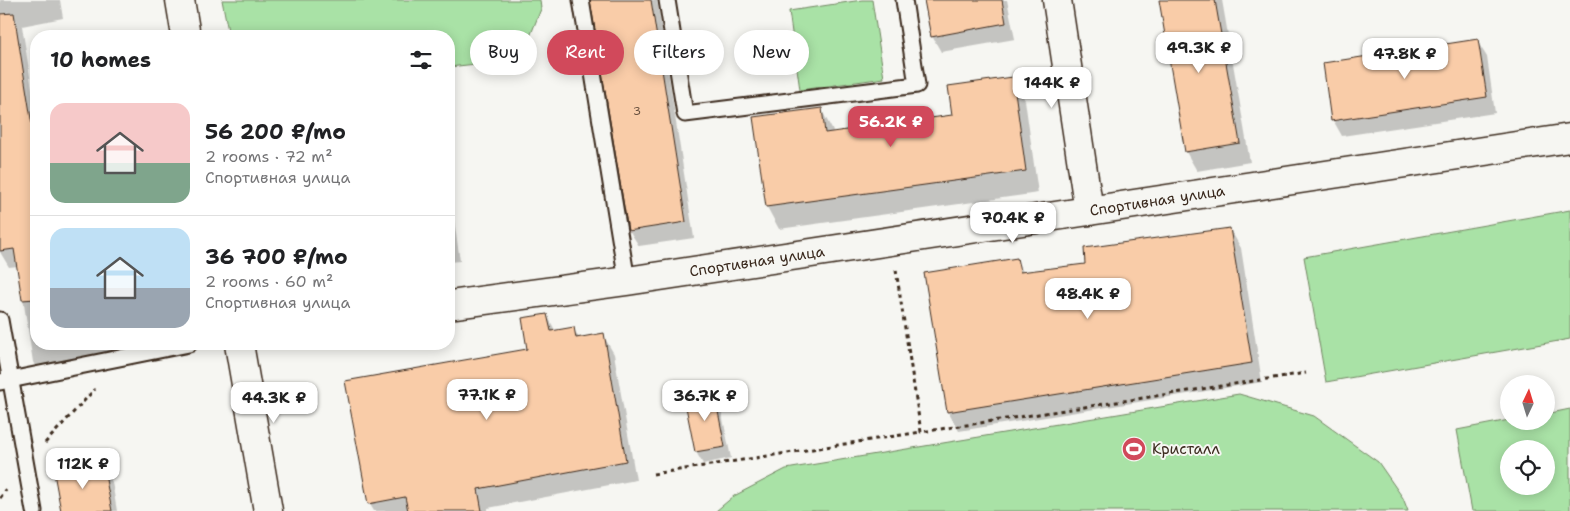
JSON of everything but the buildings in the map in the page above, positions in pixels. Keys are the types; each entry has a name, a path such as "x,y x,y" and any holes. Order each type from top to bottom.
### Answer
{"street":[{"path":"180,0 185,30"},
{"path":"1057,0 1089,211"},
{"name":"Спортивная улица","path":"455,304 627,281 1570,138"},
{"path":"240,350 268,511"}],"lane":[{"path":"581,0 627,281"},
{"path":"667,0 685,114 917,85 904,0"},
{"path":"0,320 5,381 26,464 34,511"},
{"path":"5,381 159,350"}],"path":[{"path":"896,268 921,432"},
{"path":"0,498 26,464 124,357"},
{"path":"653,474 1306,373"}],"green space":[{"path":"222,0 540,0 541,9 533,30 470,30 470,65 455,66 455,30 228,30"},
{"path":"872,0 884,78 800,90 798,75 809,75 809,30 792,30 789,11"},
{"path":"1570,210 1570,339 1326,382 1304,257"},
{"name":"Кристалл","path":"1239,394 1314,416 1378,462 1403,498 1408,511 716,511 734,496 786,469"},
{"path":"1570,409 1570,511 1472,511 1457,430 1500,422 1500,430 1555,430 1555,412"}],"place":[{"name":"Кристалл","path":"1134,449"}]}
